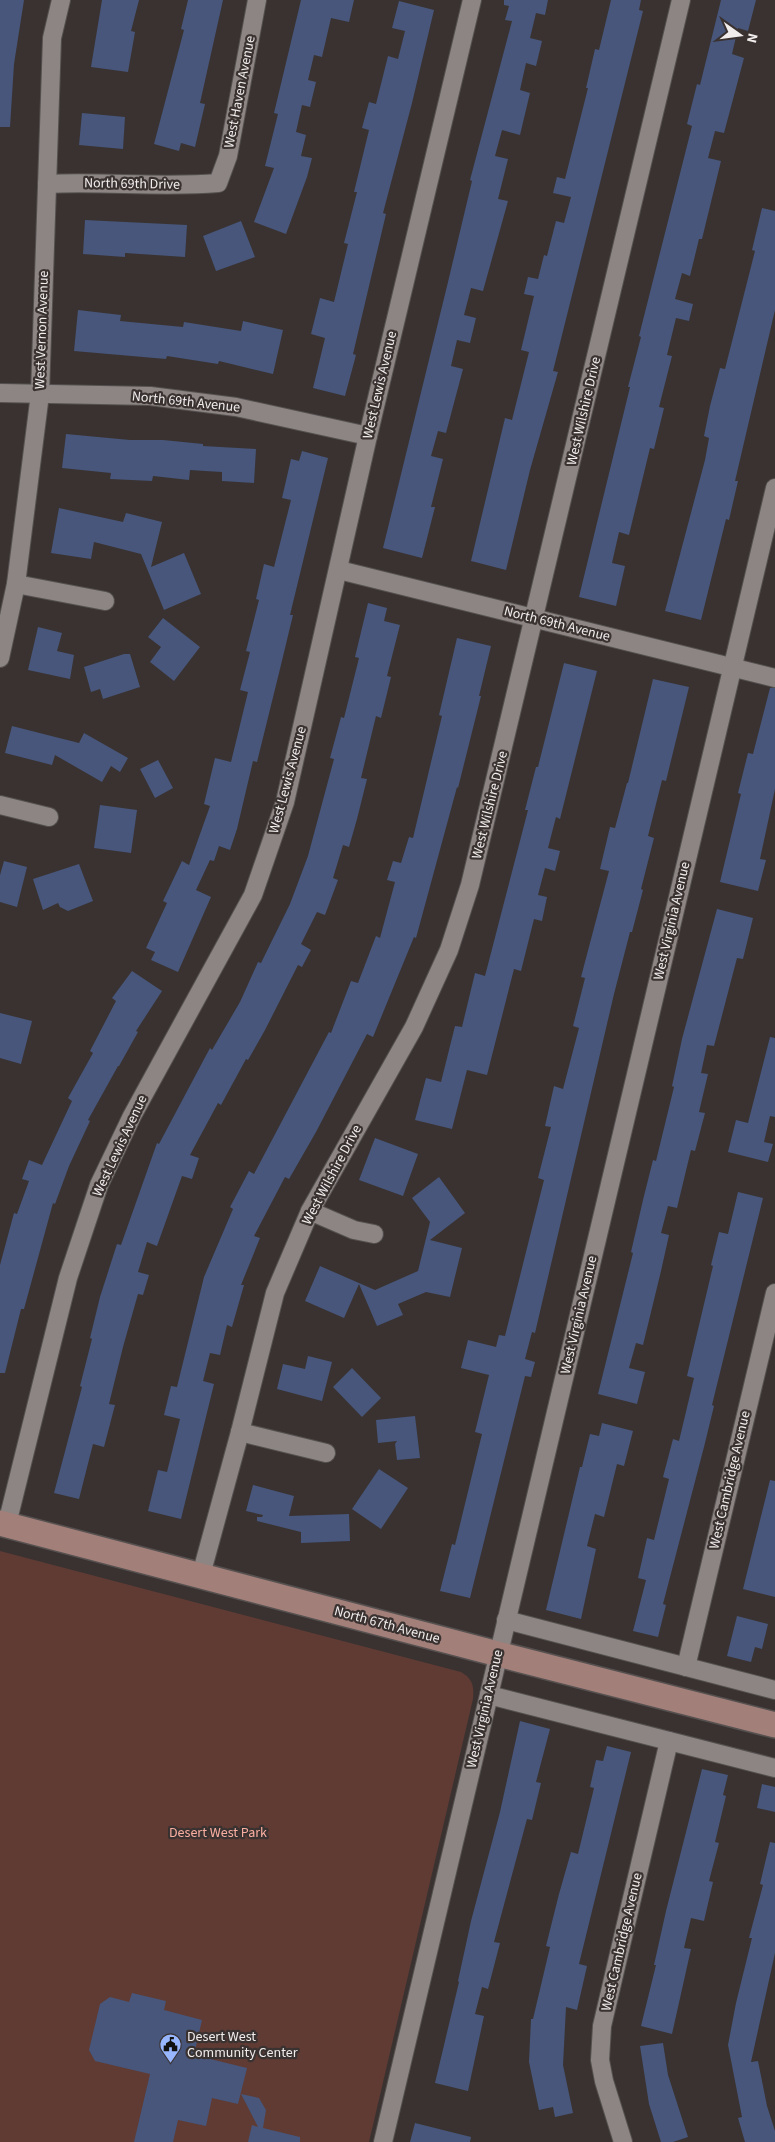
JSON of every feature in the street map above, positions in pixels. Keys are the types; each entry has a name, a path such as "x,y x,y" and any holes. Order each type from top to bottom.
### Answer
{"main road":[{"name":"North 67th Avenue","path":"4,1524 775,1725"}],"street":[{"name":"West Vernon Avenue","path":"0,658 16,584 40,394 52,38 61,0"},
{"name":"West Haven Avenue","path":"218,183 228,156 257,0"},
{"name":"West Lewis Avenue","path":"4,1524 68,1278 99,1185 132,1116 253,896 285,802 368,436 472,0"},
{"name":"West Wilshire Drive","path":"201,1575 275,1293 310,1211 414,1027 449,950 470,885 681,0"},
{"name":"North 69th Drive","path":"47,184 85,182 195,185 218,183"},
{"name":"North 69th Avenue","path":"0,393 150,396 227,406 368,436"},
{"name":"West Virginia Avenue","path":"383,2142 775,488"},
{"name":"North 69th Avenue","path":"339,570 775,678"},
{"path":"16,584 105,601"},
{"path":"0,805 49,817"},
{"path":"310,1211 354,1230 374,1234"},
{"name":"West Cambridge Avenue","path":"686,1667 775,1293"},
{"path":"240,1432 326,1453"},
{"path":"506,1620 775,1690"},
{"path":"489,1695 775,1768"},
{"name":"West Cambridge Avenue","path":"623,2142 604,2081 600,2060 602,2026 669,1741"}],"green space":[{"name":"Desert West Park","path":"0,1551 461,1672 470,1680 473,1687 473,1699 369,2142 0,2142"}],"building":[{"path":"0,0 24,0 14,64 10,127 0,127"},
{"path":"102,0 139,0 131,31 135,32 128,72 91,67"},
{"path":"188,0 223,0 200,103 205,104 195,147 181,143 179,151 154,144 184,30 181,29"},
{"path":"301,0 354,0 349,22 331,18 322,57 314,55 308,80 316,82 310,107 302,105 296,132 306,135 301,156 312,158 286,234 254,222 274,168 265,166 278,114 274,113"},
{"path":"504,0 548,0 545,15 536,13 530,38 542,41 536,66 526,63 520,90 530,93 520,135 502,130 495,156 508,159 498,199 508,201 483,291 471,288 464,315 476,318 470,343 457,340 451,366 463,369 446,433 438,431 431,456 443,459 431,507 435,507 422,558 383,548 472,181 470,180 512,21 505,20 509,6 504,5"},
{"path":"611,0 641,0 639,10 643,11 553,371 558,372 530,470 506,570 471,561 505,418 512,420 529,352 521,350 534,296 524,294 528,277 538,279 544,255 547,256 556,221 564,223 571,197 553,193 557,177 565,179 588,88 586,88 595,49 599,50"},
{"path":"721,0 756,0 748,31 738,28 732,54 744,58 724,133 715,131 708,158 721,161 702,239 699,239 690,276 682,273 675,299 693,304 689,321 676,318 667,355 672,356 659,407 664,408 654,449 650,448 629,535 619,532 612,563 625,566 616,606 579,597 630,387 628,387 641,337 639,336 692,126 687,124 697,84 700,85"},
{"path":"399,1 434,10 383,213 386,214 353,354 356,355 345,396 313,388 325,338 311,334 320,298 334,302 348,244 344,243 357,192 354,192 369,130 362,128 369,102 376,104 388,56 398,59 405,31 392,28"},
{"path":"82,113 125,117 123,149 79,145"},
{"path":"762,208 775,211 775,310 735,481 738,481 729,520 726,519 701,620 665,611 705,460 709,438 704,436 710,406 720,368 725,369 755,251 752,250"},
{"path":"85,220 187,225 185,257 125,253 125,257 83,254"},
{"path":"241,221 255,257 216,271 203,236"},
{"path":"78,310 121,315 120,321 183,327 184,322 241,331 243,321 283,330 273,374 219,361 218,364 167,356 166,359 74,351"},
{"path":"66,434 130,440 163,440 203,444 203,446 256,449 254,483 222,481 222,472 190,470 189,480 153,476 152,481 110,479 111,473 62,468"},
{"path":"302,451 328,458 290,615 293,615 257,762 253,761 237,829 230,850 219,846 214,861 210,860 196,890 211,897 178,972 151,960 155,952 146,948 167,903 163,901 182,861 189,865 210,806 204,804 215,758 231,762 248,692 240,690 250,652 246,651 259,600 256,599 264,564 274,567 291,500 282,498 291,459 299,461"},
{"path":"59,508 123,522 126,513 162,522 151,567 184,553 201,594 164,610 141,554 94,542 91,559 51,553"},
{"path":"368,603 387,608 384,621 400,625 387,676 391,677 381,718 376,716 361,778 367,779 357,819 349,847 343,845 333,878 338,880 325,915 317,912 301,944 311,950 302,967 298,965 248,1060 246,1059 221,1105 218,1103 190,1155 199,1158 192,1179 182,1176 157,1246 147,1242 138,1272 149,1275 143,1295 138,1294 123,1347 109,1404 115,1405 104,1447 93,1444 79,1499 54,1493 82,1387 80,1386 100,1297 117,1244 121,1245 157,1143 159,1144 210,1048 212,1050 240,1002 258,962 261,963 290,904 308,856 334,759 330,758 341,717 344,718 359,658 355,657"},
{"path":"163,618 200,647 174,681 150,662 161,647 148,637"},
{"path":"38,627 62,633 57,651 74,655 70,679 28,670"},
{"path":"457,638 491,646 479,696 481,696 458,788 416,938 414,937 373,1037 367,1034 316,1132 289,1179 285,1177 254,1236 260,1238 241,1285 244,1285 232,1327 227,1325 220,1355 210,1353 203,1381 214,1384 181,1519 148,1511 158,1470 167,1472 180,1419 164,1415 171,1386 177,1387 204,1277 233,1209 230,1207 249,1171 254,1174 329,1032 331,1033 351,981 358,983 376,936 380,938 395,882 387,880 393,861 401,863 409,837 413,838 442,716 439,715"},
{"path":"124,654 130,654 140,687 103,699 100,689 91,692 84,667"},
{"path":"564,663 597,671 560,819 556,817 548,848 560,851 555,871 545,868 538,895 547,897 542,921 534,919 521,971 514,969 487,1075 467,1070 452,1129 415,1120 426,1078 441,1082 455,1026 462,1027 475,973 485,976 528,810 525,810 536,767 538,767"},
{"path":"653,679 689,687 666,781 662,780 648,836 654,838 641,889 643,890 614,994 535,1333 532,1332 525,1359 535,1362 531,1377 525,1376 470,1598 440,1591 452,1544 455,1545 482,1434 475,1432 489,1375 461,1368 468,1340 496,1347 499,1335 505,1336 544,1180 538,1178 551,1127 545,1126 554,1086 563,1089 579,1028 573,1026 585,978 581,977 609,871 600,869 610,827 615,828 628,783"},
{"path":"770,688 775,688 775,789 760,859 766,860 758,891 720,882 741,794 738,793 748,753 753,754"},
{"path":"12,726 79,743 84,733 128,758 120,772 111,766 102,782 55,755 52,765 5,753"},
{"path":"158,760 173,788 155,798 140,769"},
{"path":"100,805 137,810 131,853 94,848"},
{"path":"4,861 27,867 17,907 0,902 0,875"},
{"path":"79,864 93,901 68,911 60,907 58,903 43,910 33,879"},
{"path":"717,909 753,918 743,959 737,958 714,1046 707,1045 701,1073 708,1074 699,1112 705,1113 695,1151 691,1150 677,1208 668,1206 661,1233 669,1235 661,1271 643,1345 636,1343 629,1368 645,1372 637,1404 598,1394 633,1253 631,1252 643,1200 653,1160 656,1161 674,1087 672,1086 682,1039"},
{"path":"132,971 162,991 136,1031 138,1032 88,1120 90,1121 69,1166 55,1204 53,1203 24,1309 21,1309 5,1373 0,1373 0,1265 14,1213 17,1214 29,1181 22,1179 29,1160 42,1165 72,1101 68,1098 93,1053 90,1051 116,1001 112,998"},
{"path":"0,1013 32,1021 21,1064 0,1058"},
{"path":"770,1037 775,1038 775,1117 770,1116 764,1142 773,1144 768,1162 728,1152 736,1120 748,1123"},
{"path":"375,1138 418,1154 403,1196 359,1180"},
{"path":"439,1177 465,1213 430,1240 462,1248 450,1297 426,1292 398,1304 403,1315 377,1326 359,1284 344,1318 305,1301 320,1266 375,1290 418,1271 430,1222 412,1198"},
{"path":"738,1192 763,1198 712,1405 714,1406 704,1447 663,1604 666,1605 658,1637 633,1631 646,1580 638,1578 647,1538 654,1540 669,1479 663,1477 673,1439 679,1441 694,1378 687,1376 713,1266 711,1265 719,1232 728,1234"},
{"path":"308,1356 332,1362 322,1401 277,1389 283,1364 305,1369"},
{"path":"352,1368 381,1398 362,1417 333,1387"},
{"path":"415,1416 420,1458 397,1460 395,1444 397,1441 378,1443 376,1420"},
{"path":"602,1423 633,1431 624,1466 617,1464 604,1517 595,1514 587,1546 596,1549 581,1619 546,1610 580,1467 582,1467 590,1434 599,1436"},
{"path":"379,1469 408,1488 381,1529 352,1509"},
{"path":"770,1480 775,1481 775,1597 743,1589"},
{"path":"253,1485 294,1496 289,1516 349,1514 350,1541 301,1543 301,1532 257,1521 257,1517 262,1517 263,1515 246,1511"},
{"path":"737,1616 768,1624 762,1649 755,1647 751,1662 727,1656"},
{"path":"520,1721 550,1729 536,1782 541,1783 532,1820 527,1819 494,1942 500,1943 488,1989 482,1987 475,2014 484,2016 468,2091 435,2083 459,1982 471,1921 500,1812"},
{"path":"607,1746 631,1752 579,1964 587,1966 577,2010 566,2007 563,2065 573,2113 555,2117 553,2107 539,2110 529,2062 531,2019 533,2019 550,1947 546,1946 559,1894 571,1852 578,1854 594,1788 590,1787 596,1760 603,1761"},
{"path":"702,1769 728,1775 723,1795 726,1796 715,1842 719,1843 709,1881 713,1882 704,1921 691,1918 684,1948 691,1949 672,2034 641,2026 656,1965 654,1965 666,1911"},
{"path":"762,1784 775,1787 775,1812 757,1808"},
{"path":"770,1842 775,1843 775,1953 751,2062 758,2061 767,2106 775,2131 775,2142 745,2142 738,2118 742,2117 728,2045 752,1938 749,1938 763,1885 760,1884"},
{"name":"Desert West Community Center","path":"132,1993 166,2001 164,2010 202,2020 194,2055 247,2068 238,2104 212,2098 206,2126 178,2120 173,2142 134,2142 150,2074 95,2061 89,2050 100,2004 110,1997 129,2002"},
{"path":"663,2043 668,2075 688,2137 673,2142 661,2142 649,2104 640,2046"},
{"path":"241,2094 259,2098 266,2110 263,2128 300,2137 300,2142 248,2142 252,2125 258,2127"},
{"path":"415,2123 471,2137 470,2142 410,2142"}],"place":[{"name":"Desert West Community Center","path":"171,2064"}]}
